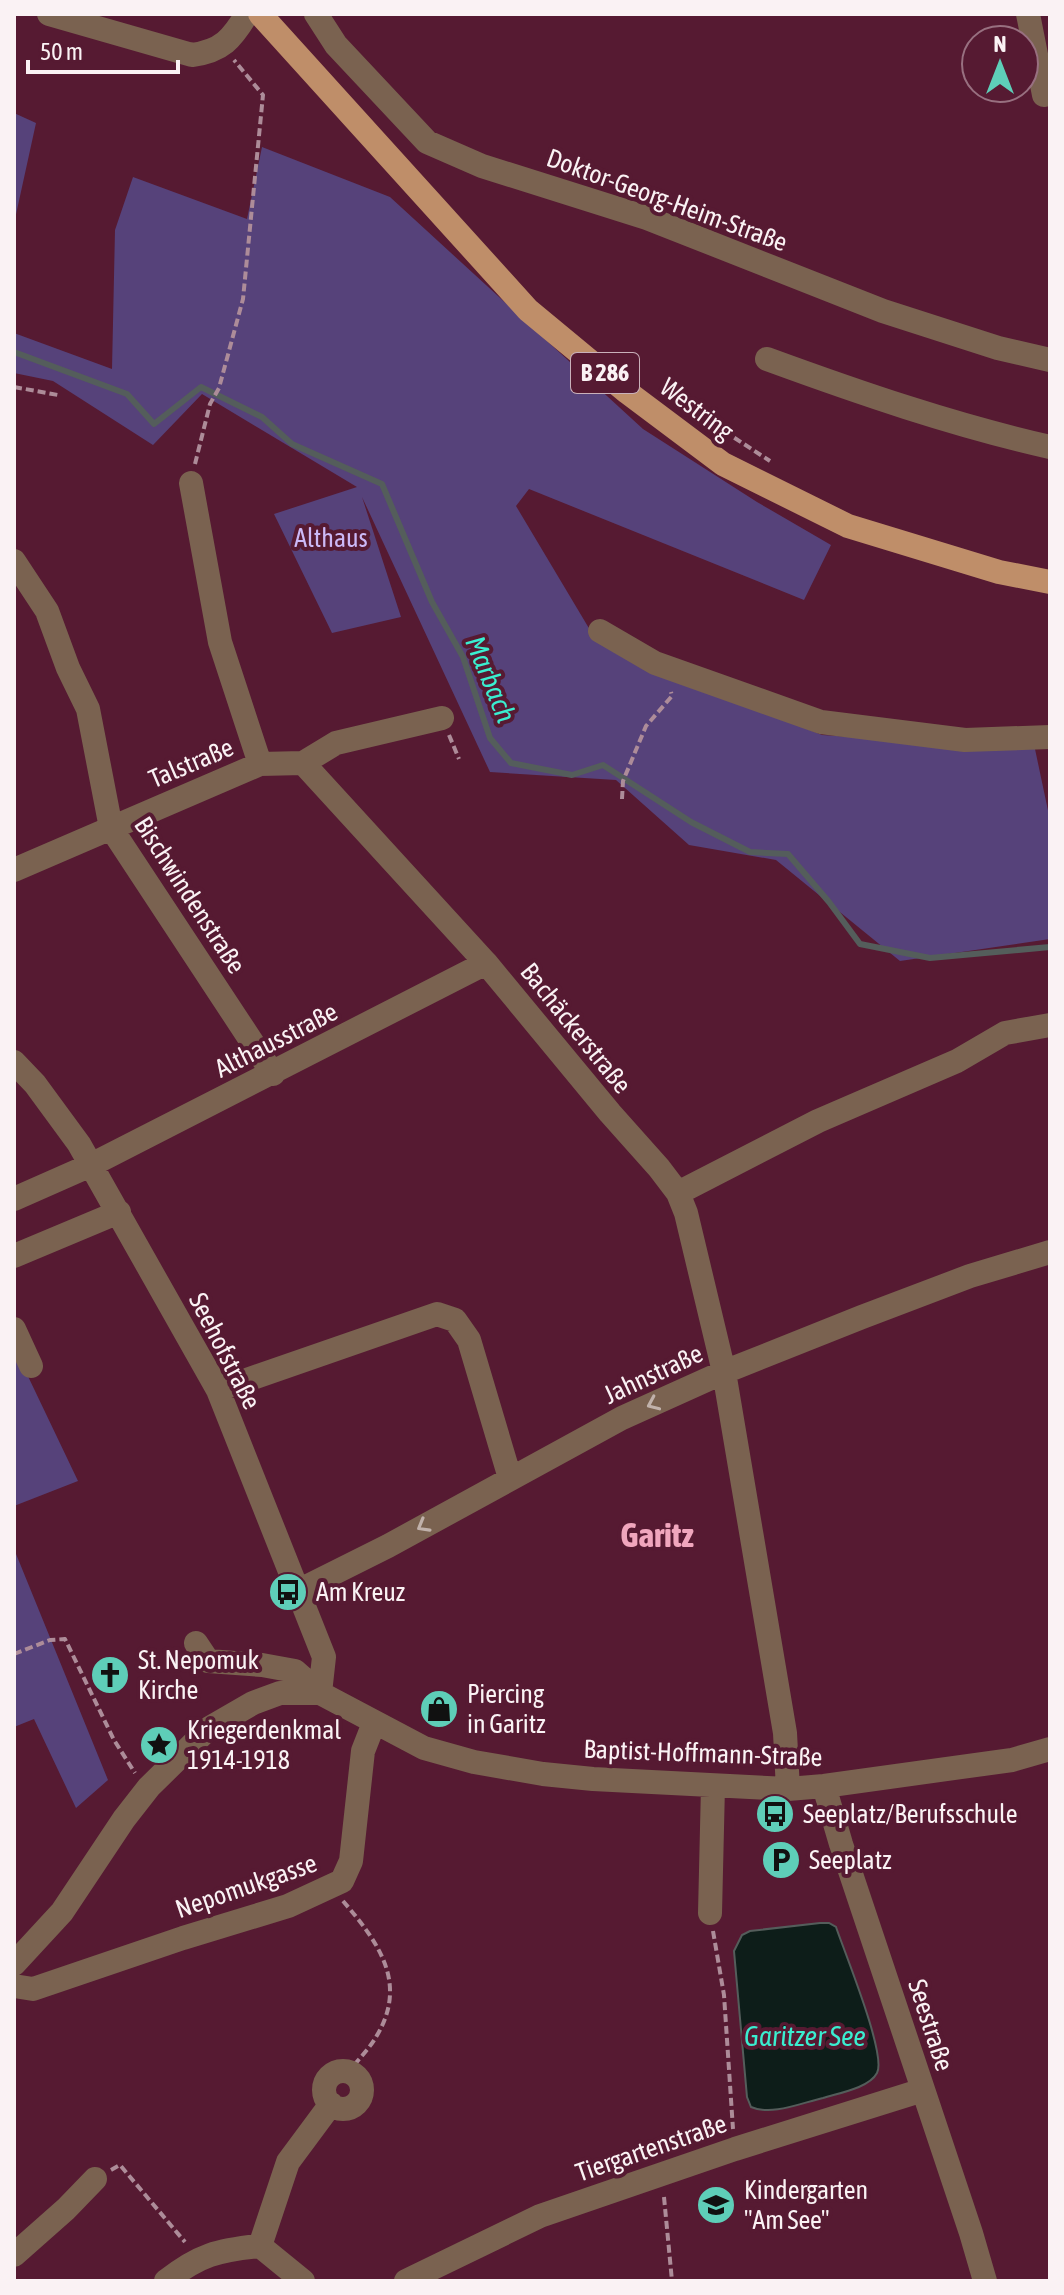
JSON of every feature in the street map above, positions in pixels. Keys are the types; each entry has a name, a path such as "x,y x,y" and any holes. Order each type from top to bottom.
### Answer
{"main road":[{"name":"Westring","path":"260,14 528,310 627,392 723,464 848,526 999,572 1050,582"}],"street":[{"path":"49,14 192,55 209,53 222,46 247,14"},
{"name":"Doktor-Georg-Heim-Straße","path":"316,14 336,45 427,142 482,166 647,218 883,311 998,348 1050,360"},
{"path":"1028,14 1044,95"},
{"path":"767,359 870,397 1050,447"},
{"path":"191,483 220,642 260,764"},
{"name":"Bischwindenstraße","path":"14,561 47,611 68,668 88,709 111,828 273,1074"},
{"path":"600,631 655,663 821,722 965,740 1050,737"},
{"name":"Talstraße","path":"14,870 260,764 303,763 336,743 442,718"},
{"name":"Bachäckerstraße","path":"303,763 486,963 678,1193 686,1213 724,1372 785,1733 788,1789"},
{"name":"Althausstraße","path":"14,1199 91,1165 273,1074 486,963"},
{"path":"678,1193 818,1121 957,1061 1005,1033 1050,1025"},
{"name":"Seehofstraße","path":"14,1062 35,1084 79,1144 218,1390 324,1657 320,1693"},
{"path":"14,1256 119,1212"},
{"name":"Jahnstraße","path":"298,1591 388,1546 622,1418 724,1372 956,1281 1050,1252"},
{"path":"218,1390 437,1314 455,1320 469,1340 510,1478"},
{"path":"14,1329 31,1366"},
{"path":"196,1643 208,1661 295,1671 320,1693"},
{"path":"14,1964 62,1912 149,1787 208,1729 253,1703 280,1693 320,1693"},
{"name":"Baptist-Hoffmann-Straße","path":"320,1693 424,1748 474,1762 593,1779 788,1789 1012,1760 1050,1749"},
{"name":"Nepomukgasse","path":"14,1986 33,1989 288,1906 342,1881 351,1861 363,1751 374,1723"},
{"path":"710,1913 713,1786"},
{"name":"Seestraße","path":"824,1786 985,2281"},
{"path":"260,2246 288,2162 331,2104 324,2093 326,2081 336,2072 349,2071"},
{"name":"Tiergartenstraße","path":"406,2281 540,2216 735,2149 923,2090"},
{"path":"14,2255 95,2179"},
{"path":"166,2281 190,2262 229,2249 260,2246 303,2281"}],"path":[{"path":"191,483 210,404 219,388 243,299 263,95 222,46"},
{"path":"14,387 58,395"},
{"path":"675,399 778,466"},
{"path":"622,799 623,781 646,726 672,696 669,681"},
{"path":"14,1654 50,1640 65,1639 119,1750 130,1769 149,1787"},
{"path":"332,1887 377,1945 386,1962 389,1980 385,2019 376,2038 349,2071"},
{"path":"710,1913 724,1995 735,2149"},
{"path":"95,2179 120,2165 199,2259"},
{"path":"662,2174 672,2281"}],"green space":[{"path":"14,113 36,123 15,219 14,238"},
{"name":"Althaus","path":"262,147 390,197 643,429 831,545 804,600 529,489 516,506 596,640 822,735 1035,749 1050,820 1050,939 900,961 776,860 689,845 616,780 490,772 362,497 401,617 332,633 274,514 357,487 202,394 153,445 53,381 14,373 14,333 112,369 115,230 133,177 247,219"},
{"path":"14,1347 78,1481 14,1506"},
{"path":"14,1549 108,1780 76,1808 34,1719 14,1727"}],"water":[{"name":"Garitzer See","path":"820,1923 836,1927 871,2025 877,2073 867,2083 853,2089 796,2105 768,2110 751,2107 747,2097 734,1951 742,1935 750,1931"}],"waterway":[{"name":"Marbach","path":"14,352 127,394 154,424 201,387 262,417 292,444 382,484 432,602 463,657 490,738 511,763 572,775 603,765 691,822 750,852 788,854 860,944 930,958 1050,947"}],"place":[{"name":"Am Kreuz","path":"288,1592"},
{"name":"St. Nepomuk Kirche","path":"110,1675"},
{"name":"Piercing in Garitz","path":"439,1709"},
{"name":"Kriegerdenkmal 1914-1918","path":"159,1745"},
{"name":"Seeplatz/Berufsschule","path":"775,1814"},
{"name":"Seeplatz","path":"781,1860"},
{"name":"Kindergarten \"Am See\"","path":"716,2205"}],"district":[{"name":"Garitz","path":"657,1535"}]}
